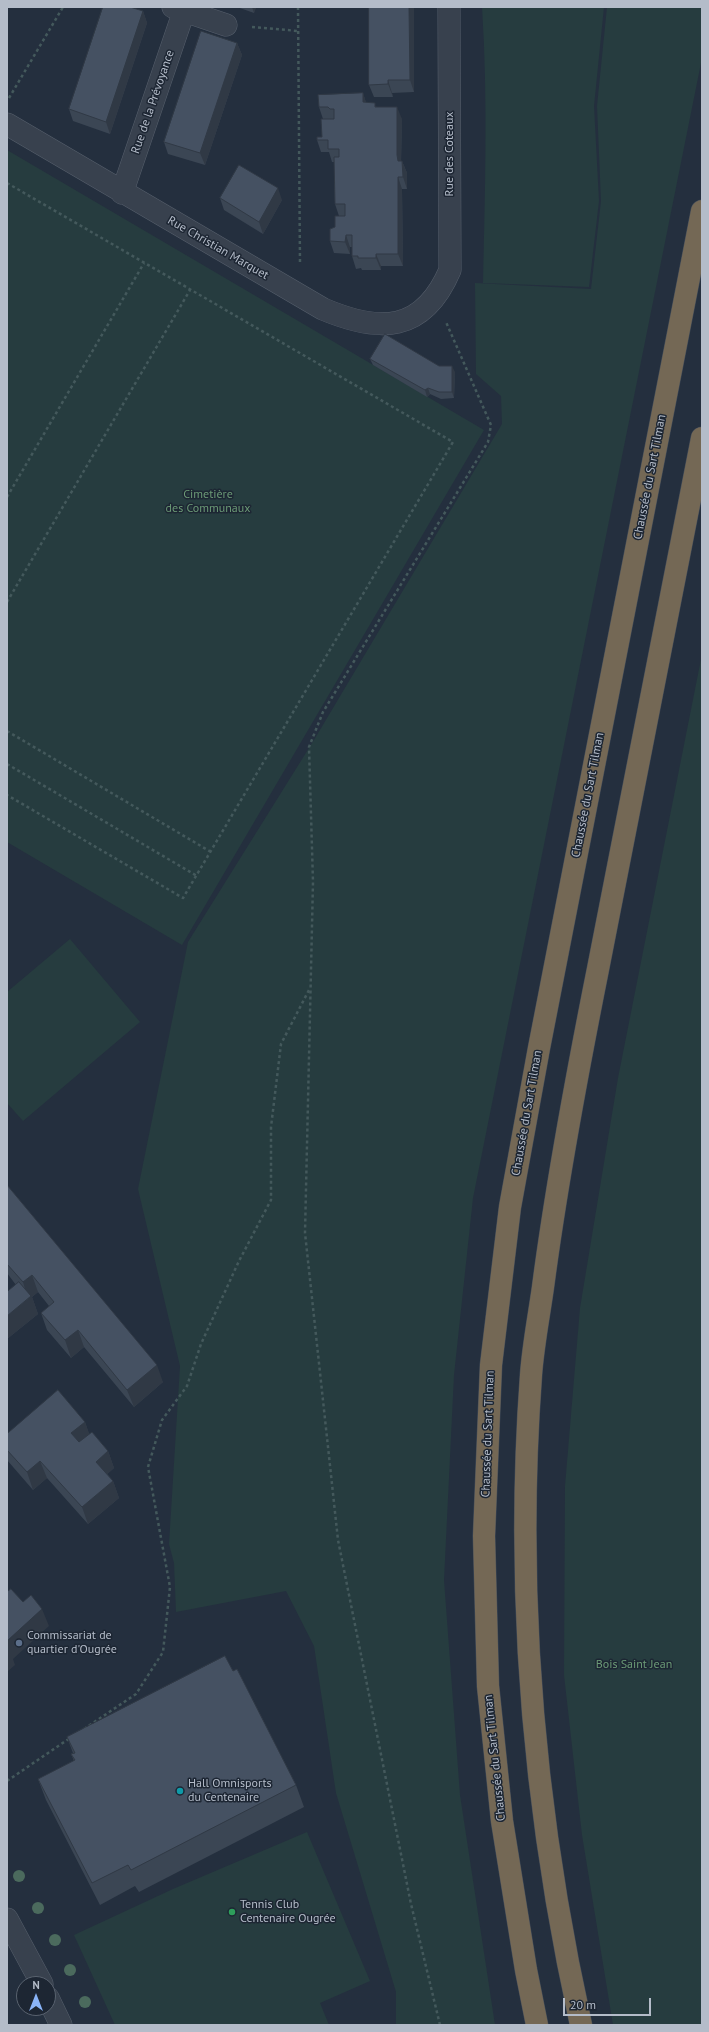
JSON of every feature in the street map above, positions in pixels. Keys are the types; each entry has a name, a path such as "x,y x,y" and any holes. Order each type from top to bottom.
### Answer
{"highway":[{"name":"Chaussée du Sart Tilman","path":"537,2025 526,1970 502,1821 488,1686 484,1536 491,1365 510,1207 537,1056 702,211"},
{"path":"581,2025 567,1961 544,1814 531,1676 525,1537 531,1373 552,1218 579,1066 702,438"}],"street":[{"name":"Rue des Coteaux","path":"436,298 450,270 451,259 449,7"},
{"name":"Rue de la Prévoyance","path":"122,193 178,9 226,25"},
{"name":"Rue Christian Marquet","path":"7,124 122,193 300,296 337,315 354,320 376,323 394,323 410,319 424,310 436,298"},
{"path":"7,1919 38,1976"},
{"path":"56,2015 61,2025"}],"path":[{"path":"7,102 63,7"},
{"path":"298,7 300,296"},
{"path":"226,25 298,31"},
{"path":"7,183 453,442 183,898 7,795"},
{"path":"7,497 144,263"},
{"path":"7,602 190,290"},
{"path":"436,298 491,425 488,442 482,453 323,712 309,747 313,882 305,1234 338,1540 411,1904 440,2025"},
{"path":"7,732 211,852"},
{"path":"7,764 197,876"},
{"path":"78,1733 136,1694 163,1652 170,1587 148,1466 162,1420 187,1386 204,1337 239,1261 271,1200 271,1127 281,1044 311,986"},
{"path":"7,1781 71,1737"}],"green space":[{"path":"482,7 604,7 594,106 599,201 589,287 483,283 485,76"},
{"path":"607,7 702,7 702,58 473,1198 454,1375 444,1580 460,1795 495,2025 396,2025 396,1992 336,1793 314,1646 286,1591 176,1612 174,1563 169,1544 180,1366 138,1189 188,942 314,740 502,424 501,396 476,374 475,283 591,289 601,201 597,106"},
{"name":"Cimetière des Communaux","path":"7,150 484,430 182,945 7,842"},
{"name":"Bois Saint Jean","path":"702,654 702,2025 613,2025 582,1835 564,1675 565,1486 580,1308 618,1078"},
{"path":"70,939 140,1022 23,1121 7,1103 7,992"},
{"name":"Tennis Club Centenaire Ougrée","path":"307,1832 370,1981 320,2003 329,2025 115,2025 74,1935 173,1889"}],"building":[{"path":"103,7 130,7 143,11 106,122 69,109"},
{"path":"369,7 409,7 410,80 388,80 388,84 369,85"},
{"path":"201,31 237,43 200,153 164,142"},
{"path":"363,93 363,102 375,103 375,107 397,107 397,155 398,161 402,161 403,177 398,177 398,254 376,254 376,258 358,258 358,256 352,256 352,235 346,235 345,242 330,241 330,229 335,227 335,216 345,216 345,204 335,204 334,157 339,157 339,149 328,149 328,140 317,140 317,137 322,137 321,119 334,119 334,109 319,107 318,95"},
{"path":"239,165 278,188 259,222 220,198"},
{"path":"385,334 439,366 452,366 452,392 439,392 428,388 425,390 370,359"},
{"path":"7,1185 157,1365 127,1390 78,1330 65,1340 41,1313 54,1302 32,1275 23,1282 7,1264"},
{"path":"19,1282 31,1296 7,1316 7,1292"},
{"path":"58,1390 85,1422 71,1433 79,1442 92,1432 108,1451 96,1462 113,1481 82,1507 40,1461 27,1472 7,1450 7,1434"},
{"path":"11,1589 23,1602 31,1595 42,1609 7,1641 7,1592"},
{"name":"Hall Omnisports du Centenaire","path":"225,1656 233,1671 237,1669 296,1785 131,1870 128,1865 92,1883 38,1779 75,1760 71,1754 75,1753 67,1737"}],"place":[{"name":"Commissariat de quartier d'Ougrée","path":"19,1643"},
{"name":"Hall Omnisports du Centenaire","path":"180,1791"},
{"name":"Tennis Club Centenaire Ougrée","path":"232,1912"}]}
